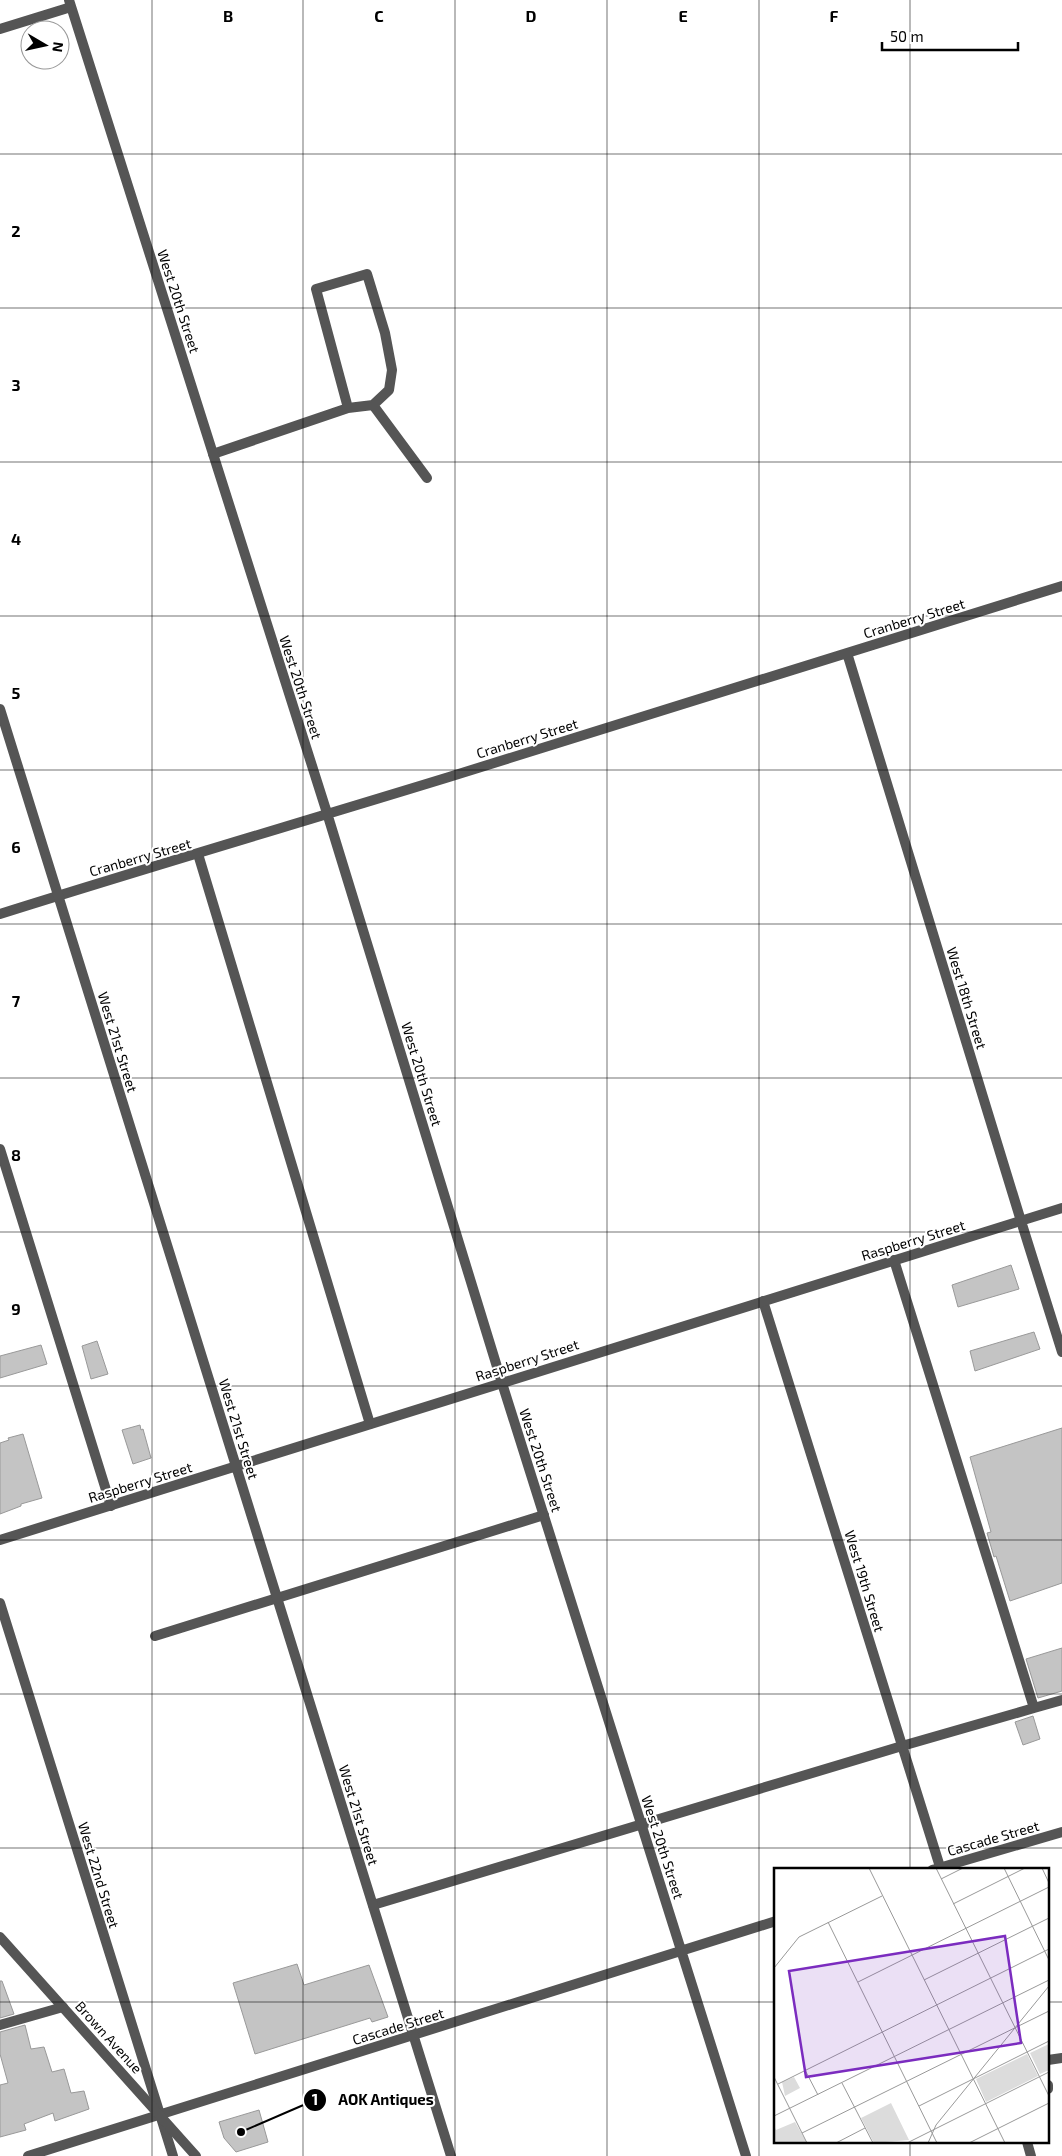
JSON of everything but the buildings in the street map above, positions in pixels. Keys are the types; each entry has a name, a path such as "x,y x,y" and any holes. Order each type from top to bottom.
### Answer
{"street":[{"path":"0,29 70,3"},
{"name":"West 20th Street","path":"70,3 327,813 502,1383 746,2156"},
{"path":"213,454 348,408 373,405 389,390 392,370 385,333 367,274 316,290 348,408"},
{"path":"373,405 428,478"},
{"name":"Cranberry Street","path":"0,914 447,778 1062,586"},
{"name":"West 18th Street","path":"847,653 1062,1352"},
{"name":"West 21st Street","path":"0,710 451,2156"},
{"path":"198,854 370,1424"},
{"path":"0,1149 111,1506"},
{"name":"Raspberry Street","path":"0,1540 1062,1208"},
{"path":"894,1260 1034,1708"},
{"name":"West 19th Street","path":"763,1301 902,1746 938,1868"},
{"path":"155,1636 544,1515"},
{"name":"West 22nd Street","path":"0,1603 173,2156"},
{"path":"373,1905 902,1746 1062,1700"},
{"name":"Cascade Street","path":"941,1868 1062,1832"},
{"name":"Cascade Street","path":"28,2156 774,1922"},
{"name":"Brown Avenue","path":"0,1937 196,2156"},
{"path":"0,2025 63,2007"},
{"path":"1027,2144 1031,2156"}],"place":[{"name":"AOK Antiques","path":"241,2132"}]}
